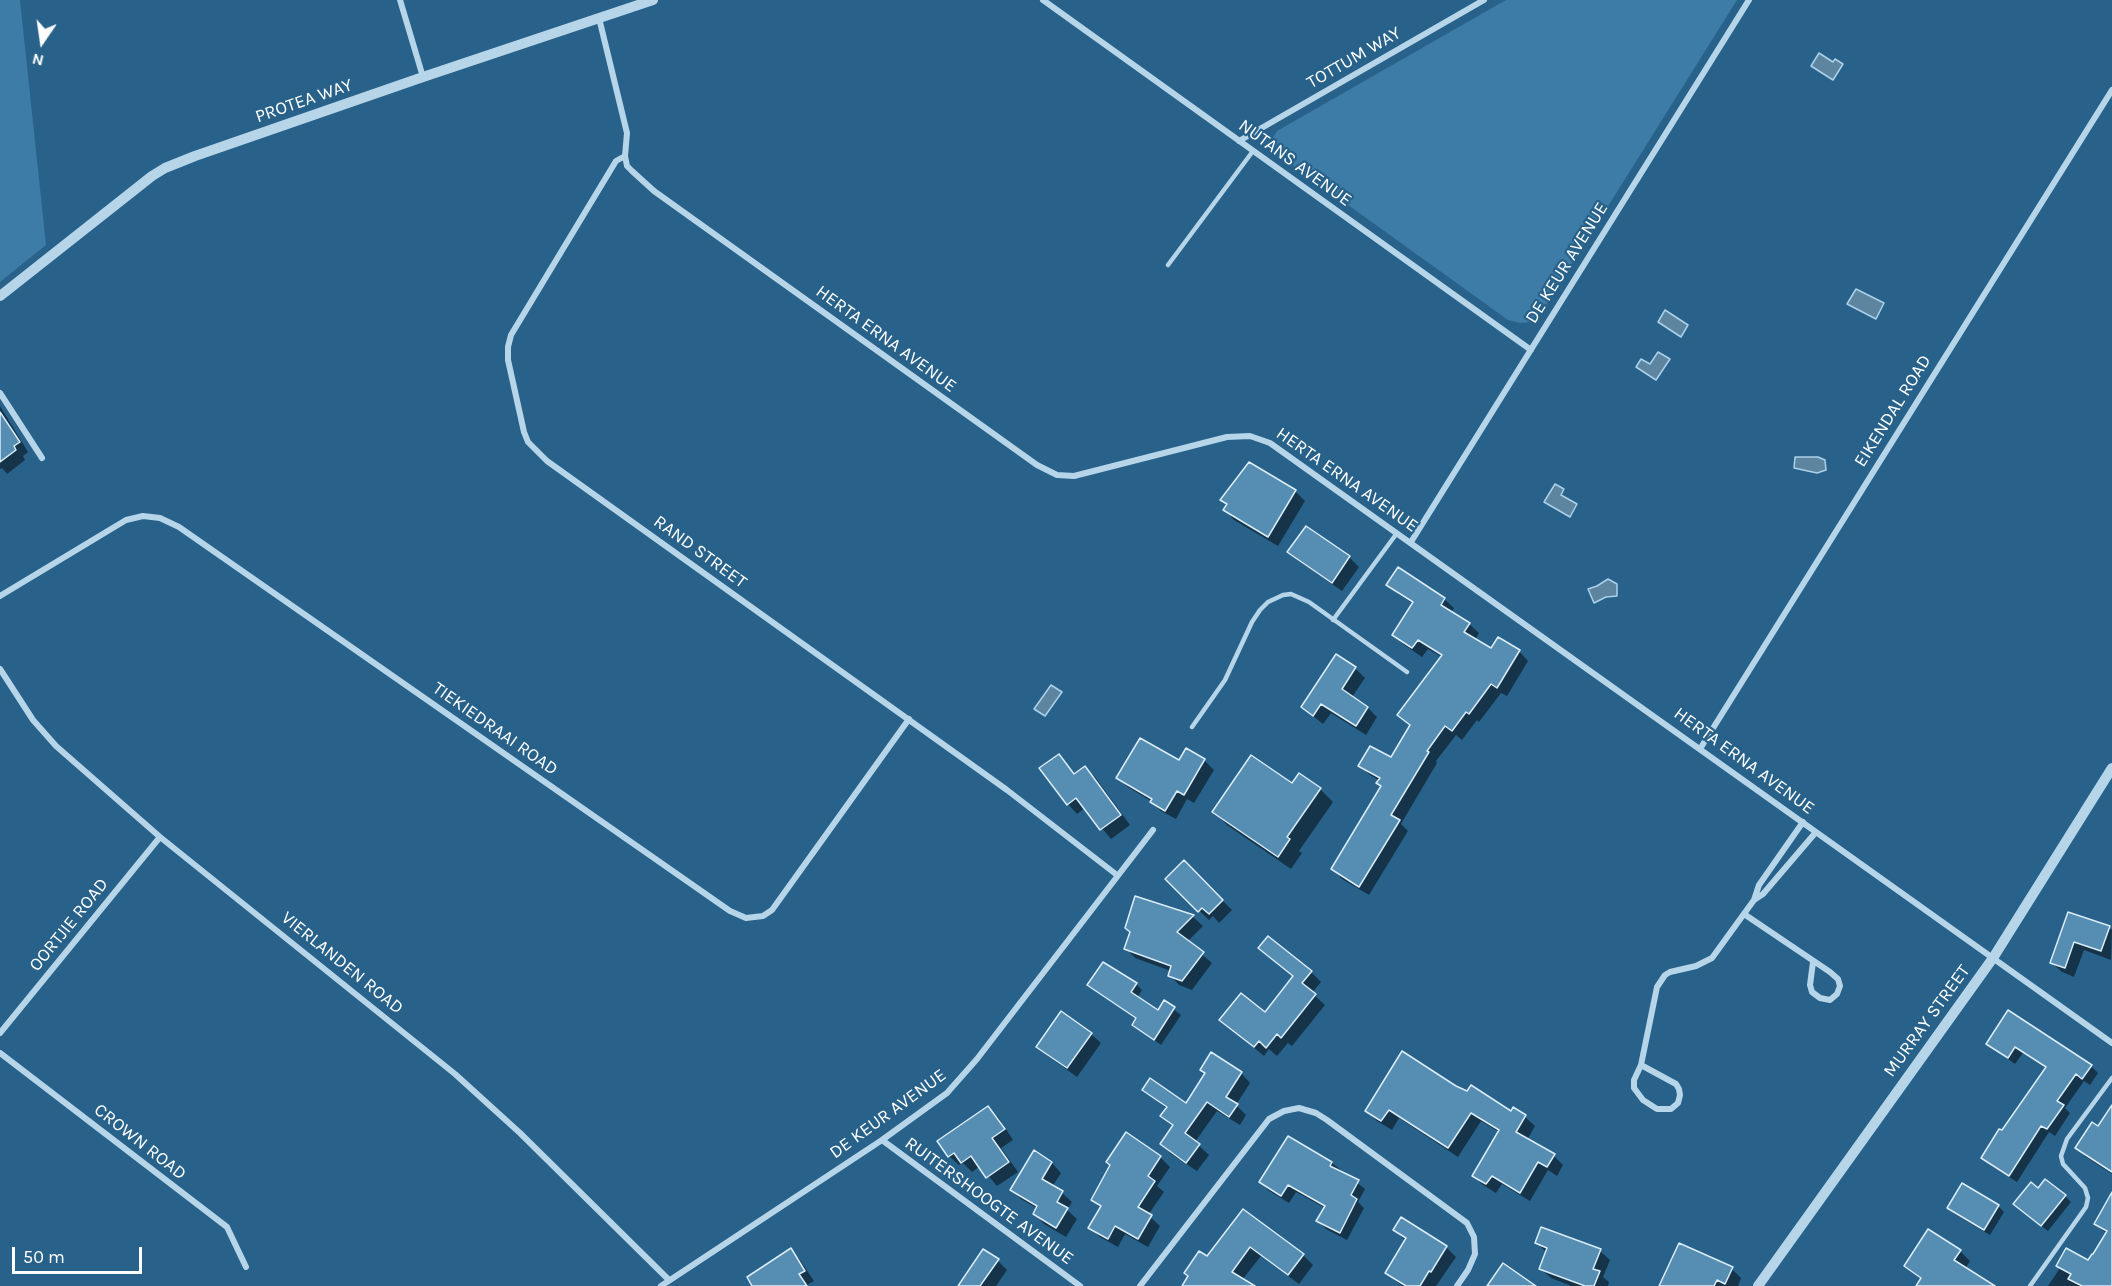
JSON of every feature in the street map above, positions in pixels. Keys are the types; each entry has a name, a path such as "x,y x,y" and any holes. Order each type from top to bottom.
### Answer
{"street":[{"path":"400,0 423,77"},
{"name":"PROTEA WAY","path":"0,296 165,168 423,77 653,0"},
{"name":"NUTANS AVENUE","path":"1043,0 1531,350"},
{"name":"TOTTUM WAY","path":"1239,141 1484,0"},
{"name":"DE KEUR AVENUE","path":"1411,542 1749,0"},
{"path":"599,18 627,133 625,156"},
{"name":"EIKENDAL ROAD","path":"1700,749 2112,90"},
{"name":"HERTA ERNA AVENUE","path":"625,156 627,166 654,191 1046,471 1065,476 1082,475 1227,438 1250,436 1279,448 2112,1043"},
{"name":"RAND STREET","path":"625,156 616,161 511,335 508,360 528,442 547,461 1007,790 1118,875"},
{"path":"0,393 42,458"},
{"name":"TIEKIEDRAAI ROAD","path":"0,596 126,520 143,516 160,518 179,527 730,911 746,918 763,916 772,910 909,719"},
{"name":"VIERLANDEN ROAD","path":"0,669 33,720 56,746 160,837 455,1074 520,1133 669,1280"},
{"name":"MURRAY STREET","path":"1758,1286 1994,958 2112,768"},
{"path":"1641,1065 1676,1084 1680,1095 1678,1103 1671,1109 1657,1109 1643,1100 1636,1093 1634,1084 1641,1065 1660,981 1670,972 1696,966 1712,958 1754,900 1759,885 1803,822"},
{"name":"DE KEUR AVENUE","path":"661,1286 882,1140 947,1093 961,1079 1153,830"},
{"path":"1754,900 1763,894 1816,832"},
{"name":"OORTJIE ROAD","path":"0,1032 160,837"},
{"path":"1774,865 1782,872"},
{"path":"1744,914 1830,972 1838,980 1840,986 1837,994 1830,1000 1820,998 1812,992 1810,984 1813,962"},
{"name":"CROWN ROAD","path":"0,1053 227,1227 246,1267"},
{"path":"1140,1286 1269,1119 1284,1111 1299,1108 1316,1113 1327,1120 1467,1223 1474,1237 1475,1254 1457,1286"},
{"name":"RUITERSHOOGTE AVENUE","path":"882,1140 1080,1286"}],"lane":[{"path":"1168,265 1253,151"},
{"path":"1333,620 1397,533"},
{"path":"1192,727 1225,680 1252,622 1268,602 1275,598 1291,594 1309,602 1407,672"},
{"path":"2030,1286 2086,1207 2088,1197 2085,1188 2063,1164 2061,1156 2067,1139 2112,1078"}],"shaded area":[{"path":"0,0 20,0 46,245 0,282"},
{"path":"1506,0 1737,0 1540,315 1531,322 1520,323 1508,320 1273,151 1271,141 1277,131"},
{"path":"1819,53 1833,62 1835,59 1843,64 1833,80 1811,66"},
{"path":"1856,289 1884,303 1876,319 1847,304"},
{"path":"1665,310 1688,325 1681,337 1658,322"},
{"path":"1658,352 1670,359 1656,380 1636,367 1641,359 1650,364"},
{"path":"1795,457 1818,457 1825,460 1826,470 1817,473 1794,468"},
{"path":"1555,484 1564,489 1561,495 1577,504 1570,517 1544,502"},
{"path":"1608,579 1617,584 1617,596 1606,597 1594,603 1588,589"},
{"path":"1051,685 1062,692 1045,716 1034,709"}],"building":[{"path":"0,412 20,442 14,446 16,450 0,462"},
{"path":"1249,462 1296,490 1268,537 1223,510 1227,504 1220,500"},
{"path":"1306,526 1350,556 1332,583 1287,552"},
{"path":"1398,567 1445,598 1441,605 1470,623 1464,632 1491,648 1498,637 1520,650 1497,688 1491,684 1469,714 1466,712 1452,731 1445,726 1427,751 1429,752 1391,815 1400,820 1359,887 1331,869 1381,786 1376,783 1380,778 1358,766 1370,746 1391,757 1410,725 1397,715 1442,655 1418,640 1412,648 1392,635 1413,602 1386,585"},
{"path":"1336,654 1356,667 1342,689 1368,707 1356,726 1321,704 1313,716 1301,707"},
{"path":"1140,738 1179,760 1186,748 1205,759 1184,795 1177,791 1165,811 1150,802 1152,799 1116,778"},
{"path":"1059,754 1074,774 1085,766 1121,815 1100,830 1076,798 1067,805 1039,768"},
{"path":"1251,755 1292,783 1299,773 1321,788 1287,837 1290,839 1278,857 1212,812"},
{"path":"1184,860 1223,900 1209,914 1202,908 1198,912 1165,879"},
{"path":"1135,896 1194,915 1177,932 1204,952 1182,981 1168,976 1171,966 1124,949 1130,932 1125,928"},
{"path":"2068,912 2110,926 2101,951 2074,942 2065,968 2050,963"},
{"path":"1268,936 1312,971 1302,983 1316,994 1281,1038 1277,1034 1266,1048 1259,1041 1254,1047 1219,1020 1241,993 1265,1012 1293,976 1258,948"},
{"path":"1103,962 1137,983 1131,992 1158,1010 1164,1000 1175,1007 1154,1040 1132,1025 1136,1018 1087,985"},
{"path":"2008,1010 2092,1065 2082,1079 2076,1074 2057,1101 2064,1105 2047,1129 2041,1126 2009,1176 1981,1158 1999,1129 2002,1130 2046,1067 2015,1047 2008,1058 1986,1044"},
{"path":"1061,1011 1092,1033 1067,1068 1036,1047"},
{"path":"1402,1051 1456,1086 1467,1091 1471,1085 1511,1111 1513,1107 1526,1115 1516,1132 1555,1154 1547,1167 1538,1162 1520,1193 1492,1176 1486,1184 1472,1176 1499,1130 1471,1113 1448,1148 1389,1110 1381,1121 1365,1111"},
{"path":"1211,1052 1242,1072 1226,1097 1238,1104 1229,1117 1207,1102 1185,1133 1200,1144 1186,1163 1160,1144 1173,1125 1160,1116 1167,1107 1142,1090 1150,1078 1186,1103 1205,1073 1200,1070"},
{"path":"2112,1105 2112,1172 2075,1148 2092,1122 2098,1126"},
{"path":"988,1106 1005,1129 992,1138 1009,1162 986,1178 971,1156 961,1163 954,1153 948,1157 937,1141"},
{"path":"1126,1132 1161,1156 1148,1176 1155,1181 1138,1207 1152,1215 1138,1239 1115,1226 1108,1239 1088,1228 1101,1206 1091,1200 1110,1165 1106,1162"},
{"path":"1288,1136 1332,1162 1330,1166 1359,1180 1351,1195 1357,1199 1340,1233 1316,1221 1325,1206 1288,1185 1281,1196 1259,1182"},
{"path":"1034,1150 1052,1162 1042,1179 1063,1191 1057,1202 1068,1208 1056,1228 1033,1214 1037,1206 1010,1190"},
{"path":"2045,1179 2066,1195 2041,1226 2013,1204 2031,1182 2038,1188"},
{"path":"1962,1183 1999,1205 1984,1230 1947,1208"},
{"path":"2112,1192 2112,1286 2082,1286 2068,1279 2071,1274 2056,1266 2066,1248 2088,1260 2093,1254 2107,1231 2094,1224"},
{"path":"1243,1209 1304,1254 1288,1275 1250,1247 1232,1272 1255,1286 1182,1286 1188,1276 1184,1273 1199,1251 1207,1256"},
{"path":"1401,1217 1447,1246 1420,1286 1406,1286 1385,1273 1406,1238 1393,1230"},
{"path":"1541,1227 1601,1249 1593,1269 1600,1271 1594,1286 1585,1286 1539,1269 1547,1248 1535,1243"},
{"path":"1928,1229 1961,1250 1954,1260 1995,1286 1916,1286 1921,1278 1904,1266"},
{"path":"1679,1243 1733,1267 1725,1284 1717,1280 1714,1286 1659,1286"},
{"path":"791,1248 805,1271 799,1274 807,1286 752,1286 747,1277"},
{"path":"983,1249 999,1259 980,1286 958,1286"},
{"path":"1503,1263 1536,1286 1487,1286"}]}
